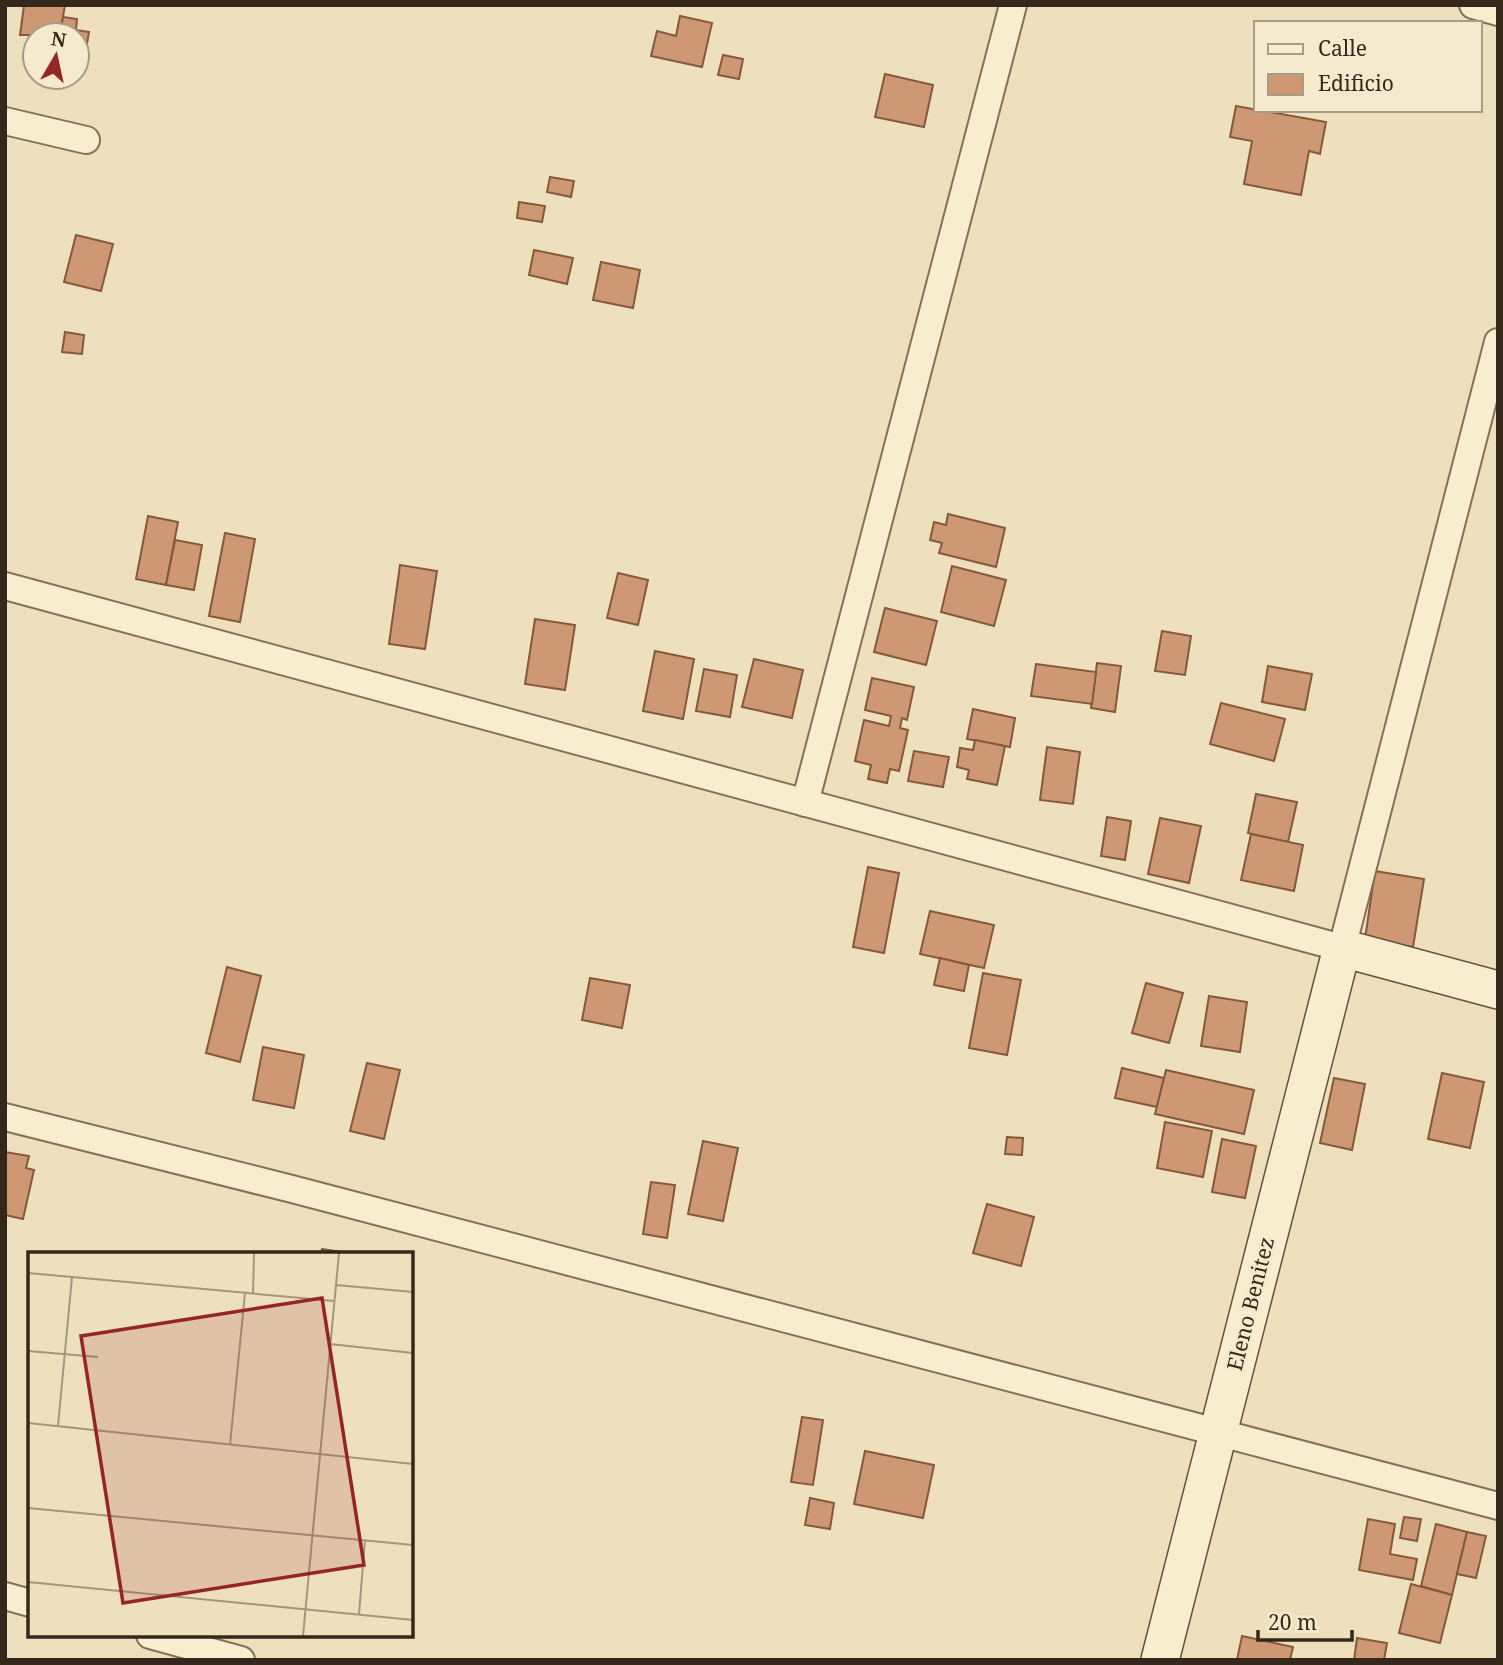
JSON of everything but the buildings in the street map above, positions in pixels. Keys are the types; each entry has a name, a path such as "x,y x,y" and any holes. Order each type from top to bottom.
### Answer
{"street":[{"path":"805,803 1013,5"},
{"path":"1473,5 1498,12"},
{"path":"5,121 86,141"},
{"path":"1342,948 1498,342"},
{"path":"5,586 1498,990"},
{"name":"Eleno Benitez","path":"1160,1660 1342,948"},
{"path":"5,1117 1498,1506"},
{"path":"5,1596 28,1602"},
{"path":"157,1637 241,1660"}]}
